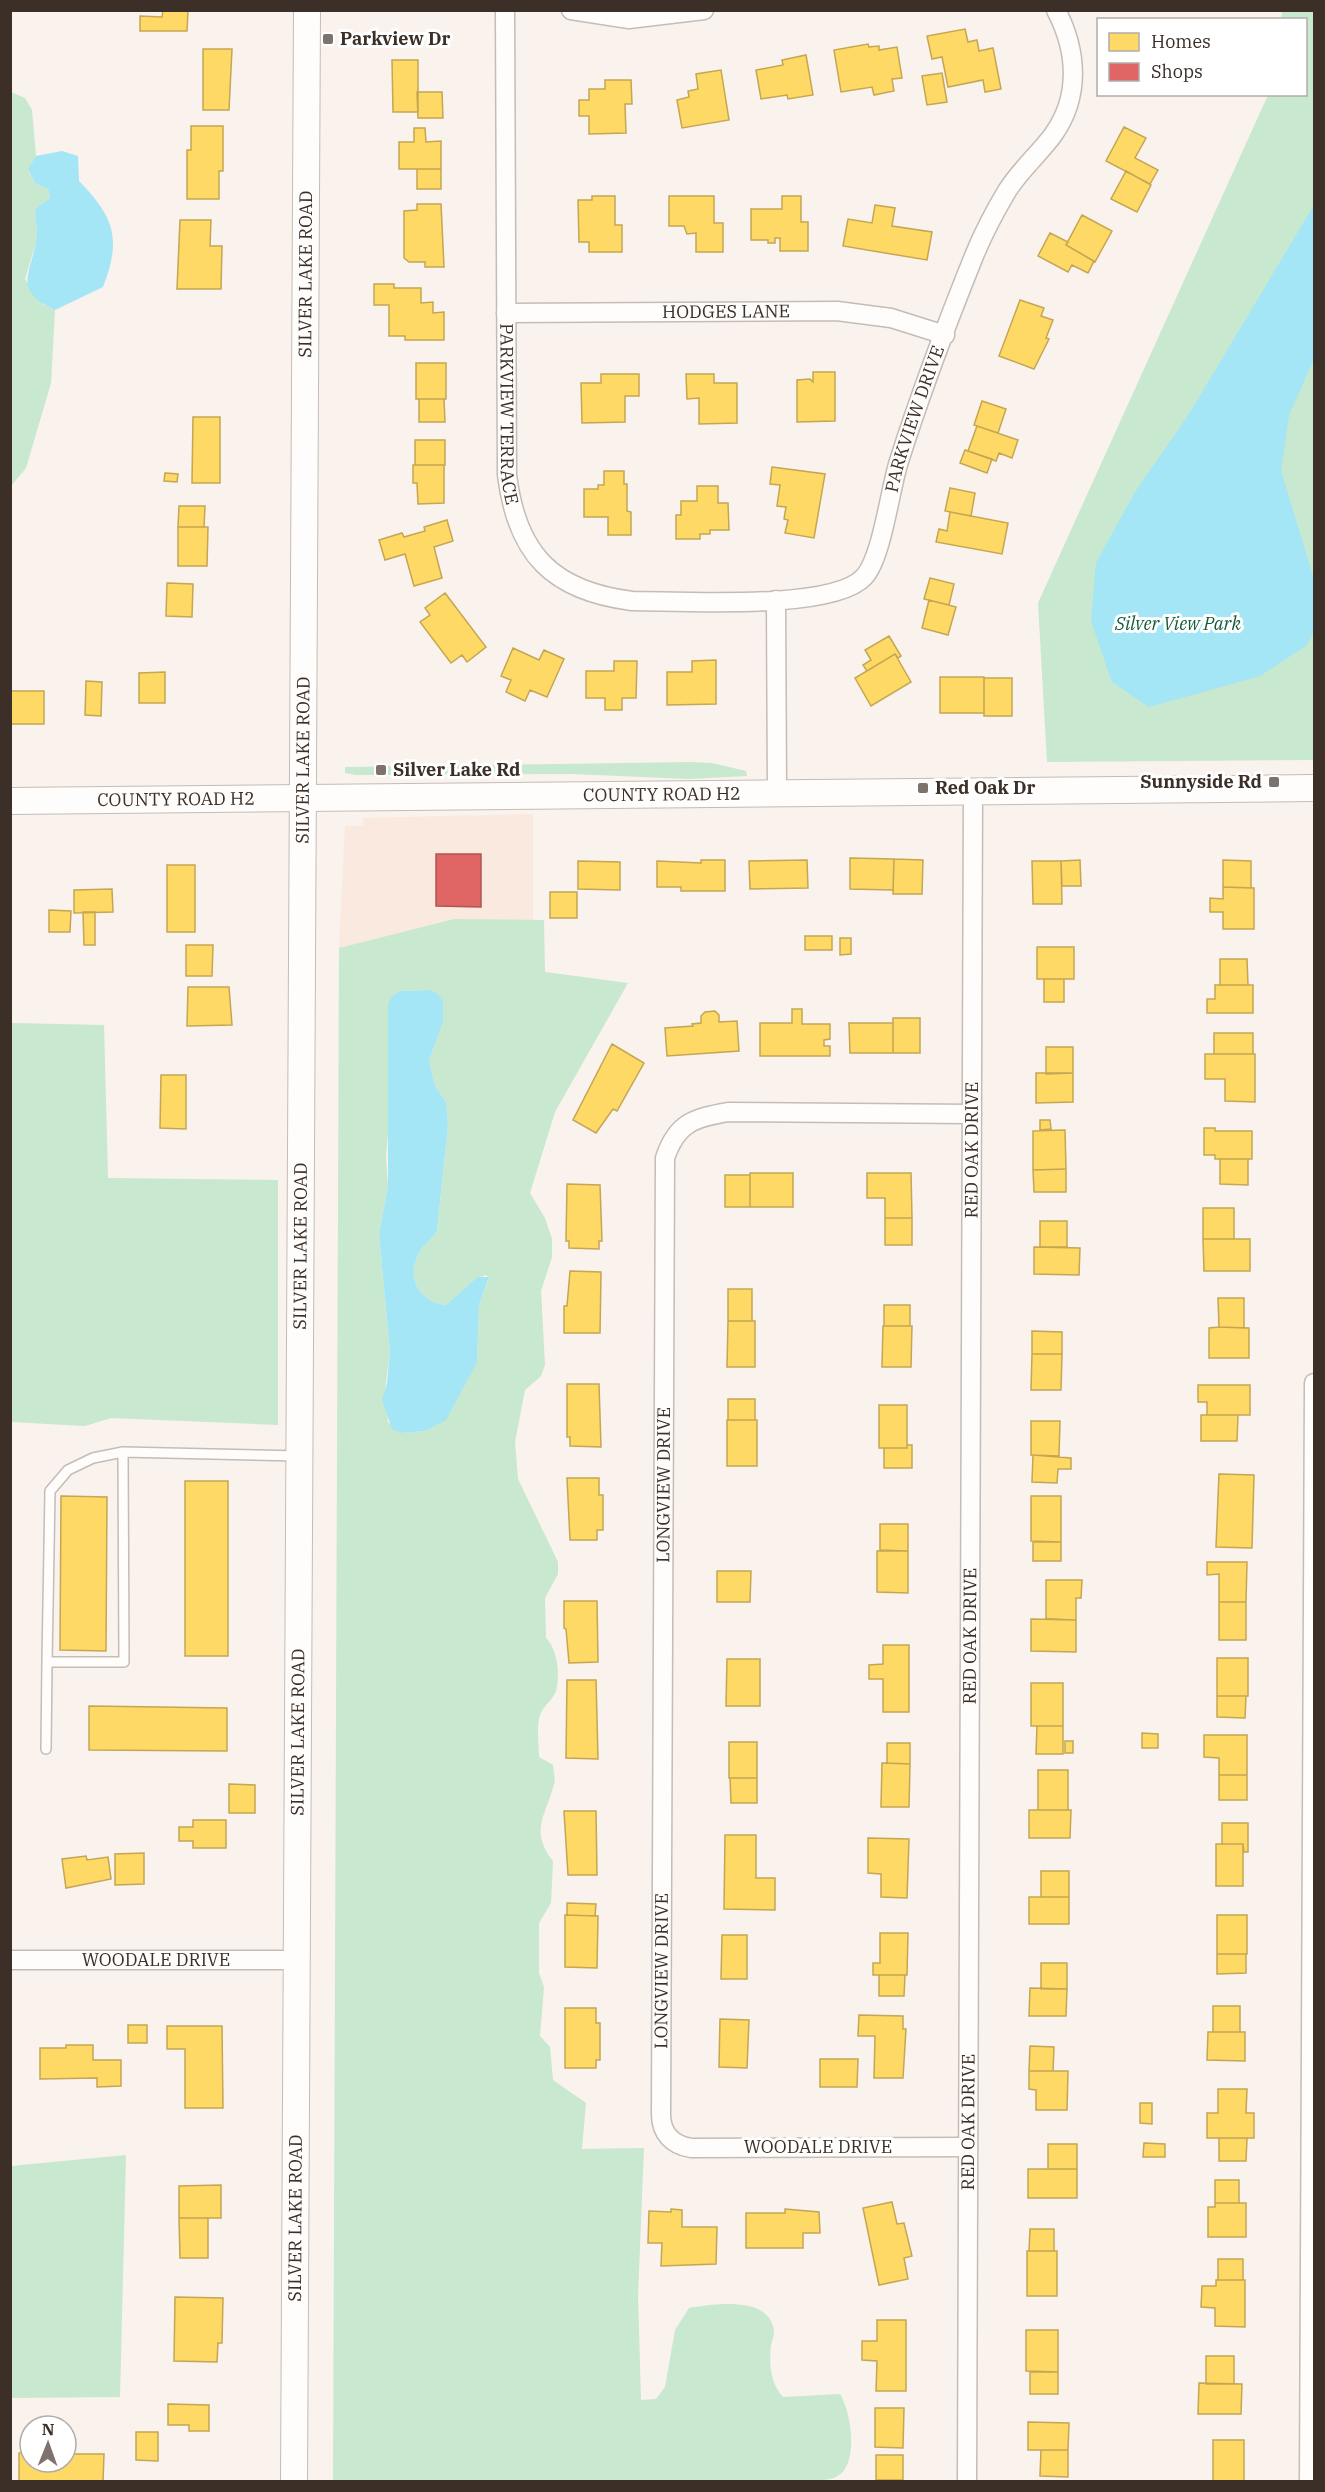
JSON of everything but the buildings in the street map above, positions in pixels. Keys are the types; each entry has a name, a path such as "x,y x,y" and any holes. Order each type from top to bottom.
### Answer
{"main road":[{"name":"SILVER LAKE ROAD","path":"294,2481 302,1456 306,10"},
{"name":"COUNTY ROAD H2","path":"10,801 1314,788"}],"street":[{"name":"PARKVIEW TERRACE","path":"505,10 507,475 511,506 531,549 551,573 580,590 602,597 632,601 777,600"},
{"path":"571,10 629,19 704,10"},
{"name":"PARKVIEW DRIVE","path":"777,600 818,597 850,588 864,578 872,566 899,459 975,254 1008,190 1054,134 1071,94 1074,70 1072,47 1056,10"},
{"name":"HODGES LANE","path":"506,313 837,311 891,318 945,335"},
{"path":"777,600 777,793"},
{"name":"RED OAK DRIVE","path":"967,2481 973,790"},
{"name":"LONGVIEW DRIVE","path":"670,2139 661,2127 665,1158 670,1142 693,1119 728,1112 972,1114"},
{"path":"1309,2481 1314,1804 1314,1383"},
{"name":"WOODALE DRIVE","path":"10,1960 299,1960"},
{"name":"WOODALE DRIVE","path":"670,2139 680,2146 691,2148 968,2147"}],"lane":[{"path":"46,1749 50,1491 68,1470 93,1458 123,1452 302,1456"},
{"path":"47,1662 124,1662 123,1452"}],"shaded area":[{"path":"533,814 533,920 454,919 339,948 345,826 363,826 363,818"}],"green space":[{"name":"Silver View Park","path":"1282,11 1314,11 1314,760 1047,762 1038,603 1268,96 1307,96 1307,18 1281,18"},
{"path":"11,92 25,98 32,110 36,156 28,170 35,183 48,189 50,198 35,209 37,239 25,279 43,304 55,310 51,383 26,468 11,486"},
{"path":"712,763 746,771 747,776 689,779 573,774 356,775 345,773 345,767"},
{"path":"454,919 544,920 545,972 628,983 555,1112 530,1193 545,1218 552,1239 552,1257 541,1291 545,1365 541,1376 525,1390 515,1442 518,1479 558,1562 558,1574 545,1598 546,1638 555,1656 558,1670 557,1685 555,1694 540,1715 538,1730 539,1757 553,1765 555,1780 541,1823 542,1841 553,1861 551,1903 539,1923 539,1973 544,1987 540,2036 550,2047 553,2080 586,2103 582,2149 644,2148 638,2296 641,2400 656,2399 665,2387 675,2330 689,2308 725,2304 752,2307 762,2312 770,2320 774,2331 770,2366 775,2386 783,2397 840,2394 844,2402 850,2425 851,2450 844,2471 832,2479 799,2481 333,2482 339,948","holes":["429,990 434,1047 429,1061 435,1086 446,1102 448,1125 437,1231 419,1253 415,1262 415,1280 422,1294 437,1303 446,1305 478,1278 486,1275 489,1278 479,1305 477,1362 425,1431 402,1433 388,1422 385,1389 390,1352 379,1234 388,1186 386,1157 400,991"]},
{"path":"11,1023 104,1025 108,1178 278,1180 278,1425 111,1418 85,1426 11,1422"},
{"path":"126,2155 120,2397 11,2398 11,2166"}],"water":[{"path":"62,151 78,156 79,181 107,217 113,241 109,270 103,287 55,310 42,303 29,289 28,274 37,238 35,209 50,198 48,189 35,183 28,169 36,156"},
{"path":"1314,205 1314,359 1289,415 1281,471 1314,579 1314,631 1307,645 1260,676 1149,707 1112,682 1091,621 1096,563 1135,492 1189,414"},
{"path":"429,990 438,994 443,1002 443,1021 429,1061 435,1086 446,1102 448,1125 437,1231 419,1253 415,1262 415,1280 422,1294 437,1303 446,1305 478,1277 489,1277 479,1305 477,1362 446,1420 425,1431 402,1433 392,1429 382,1400 387,1383 390,1352 379,1234 388,1186 388,1006 391,997 400,991"}],"place":[{"name":"Parkview Dr","path":"328,39"},
{"name":"Silver Lake Rd","path":"381,770"},
{"name":"Sunnyside Rd","path":"1274,782"},
{"name":"Red Oak Dr","path":"923,788"}]}
